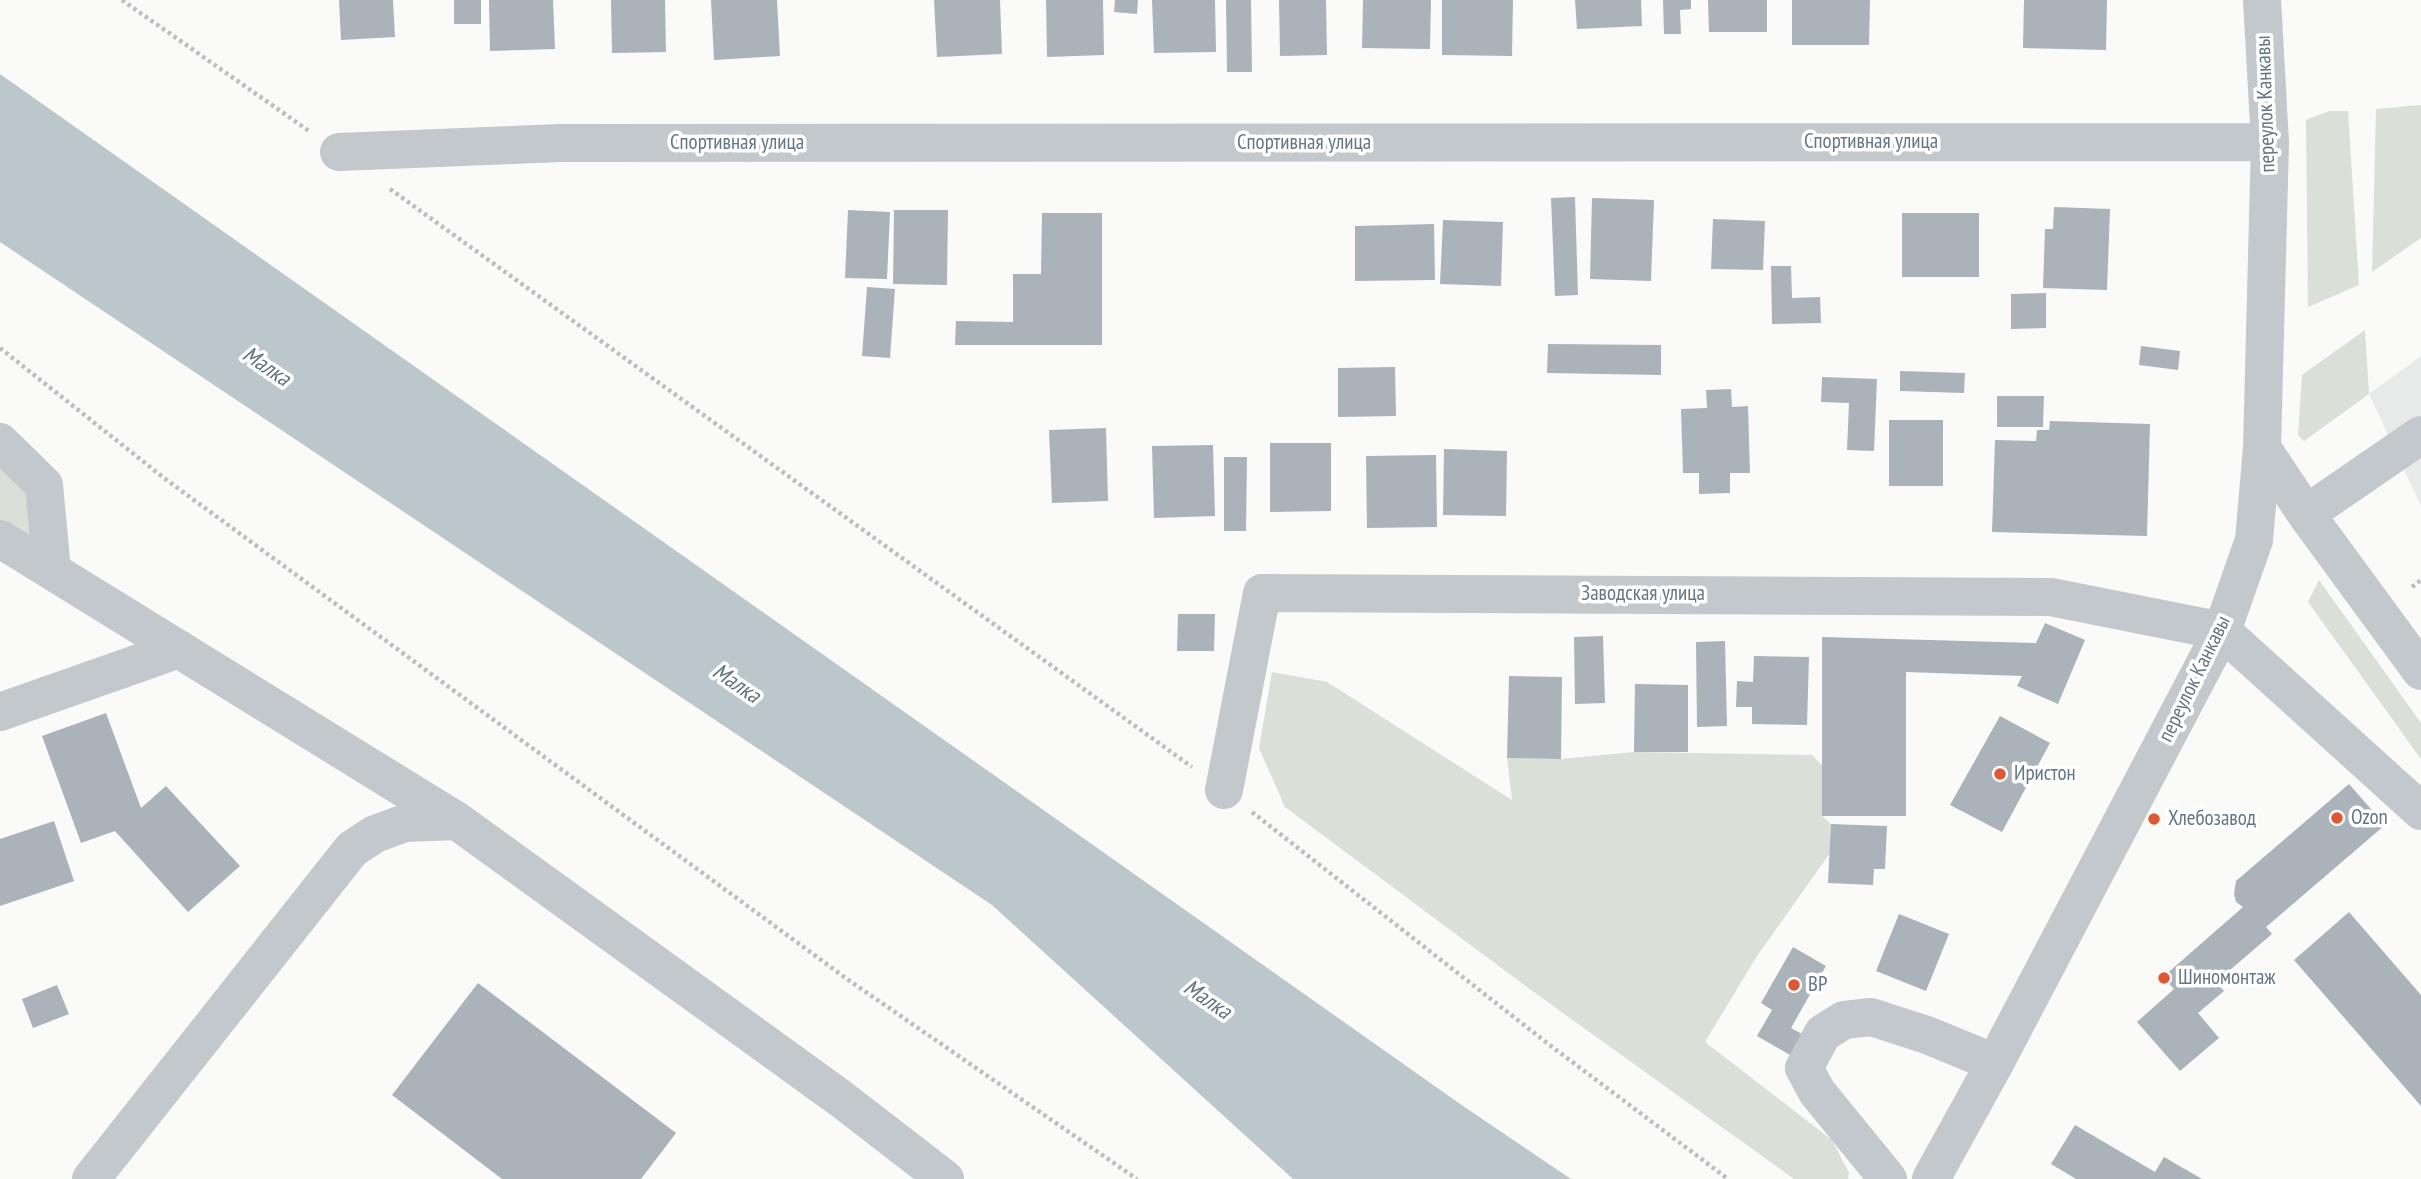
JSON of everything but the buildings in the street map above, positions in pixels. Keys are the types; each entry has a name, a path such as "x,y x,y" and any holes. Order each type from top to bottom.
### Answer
{"street":[{"name":"переулок Канкавы","path":"1931,1179 1995,1063 2222,631 2254,540 2262,448 2270,142 2262,0"},
{"name":"Спортивная улица","path":"339,152 561,143 2270,142"},
{"path":"2306,514 2421,435"},
{"path":"0,442 44,485 52,571"},
{"path":"2262,448 2306,514 2421,671"},
{"path":"0,539 457,821 840,1098 945,1179"},
{"name":"Заводская улица","path":"1224,790 1262,593 2051,597 2222,631"},
{"path":"2222,631 2417,803"},
{"path":"0,712 179,649"},
{"path":"91,1179 352,849 375,834 405,823 457,821"},
{"path":"1888,1179 1817,1092 1804,1068 1823,1033 1844,1020 1871,1017 1927,1035 1995,1063"}],"path":[{"path":"122,0 339,152"},
{"path":"384,185 1224,790 1547,1043 1728,1179"},
{"path":"0,348 164,478 847,979 1136,1179"},
{"path":"2412,587 2421,580"}],"shaded area":[{"path":"2421,105 2421,238 2372,272 2376,109"},
{"path":"2329,111 2348,111 2359,285 2308,307 2306,120"},
{"path":"2365,330 2369,394 2304,441 2298,435 2302,375"},
{"path":"2421,356 2421,506 2369,394"},
{"path":"0,442 44,485 52,571 0,539"},
{"path":"2319,580 2421,723 2421,759 2308,602"},
{"path":"1272,672 1327,682 1512,800 1507,758 1561,759 1634,752 1812,755 1822,765 1822,816 1831,824 1830,853 1757,956 1705,1042 1832,1140 1849,1173 1848,1179 1794,1179 1531,990 1285,807 1259,748"}],"water":[{"name":"Малка","path":"0,74 1463,1106 1571,1179 1293,1179 992,905 0,242"}],"place":[{"name":"Иристон","path":"2000,774"},
{"name":"Ozon","path":"2337,818"},
{"name":"Хлебозавод","path":"2154,819"},
{"name":"Шиномонтаж","path":"2164,978"},
{"name":"BP","path":"1794,985"}]}
